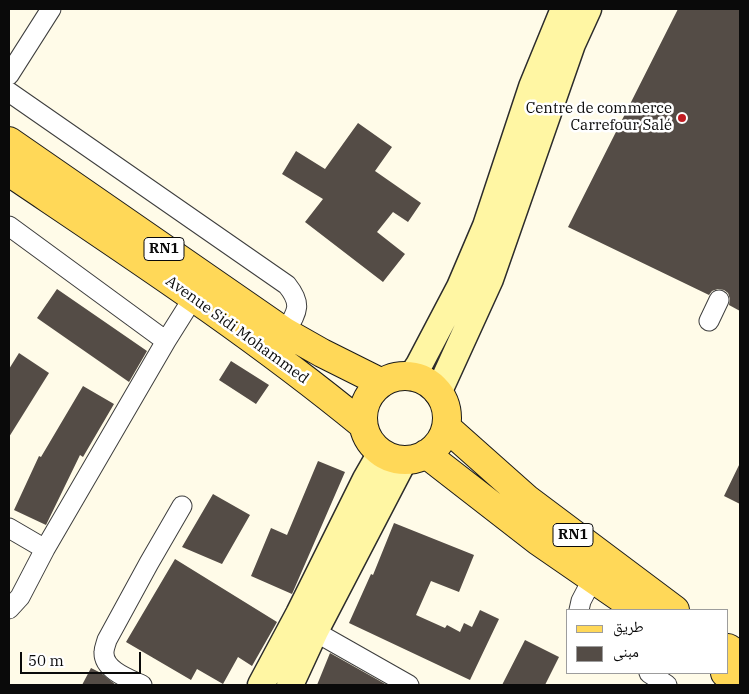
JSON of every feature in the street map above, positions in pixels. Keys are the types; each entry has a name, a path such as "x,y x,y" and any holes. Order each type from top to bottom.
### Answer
{"main road":[{"name":"Avenue Sidi Mohammed","path":"9,141 285,332 322,354 382,383"},
{"name":"Avenue Sidi Mohammed","path":"9,172 193,298 283,362 364,424"},
{"path":"364,424 364,410 367,401 382,383 398,377 411,377 428,384 438,393 446,411 446,427 439,443 404,456"},
{"name":"RN1","path":"364,424 368,438 404,456 531,536 637,609"},
{"name":"RN1","path":"446,427 527,500 674,609"},
{"path":"729,649 740,656"},
{"path":"727,674 740,683"}],"street":[{"path":"9,75 51,9"},
{"path":"411,377 460,287 486,226 532,87 564,9"},
{"path":"438,393 490,279 572,44 588,9"},
{"path":"9,92 287,285 298,303 297,312 285,332"},
{"path":"9,226 166,341"},
{"path":"9,609 20,598 45,549 193,298"},
{"path":"709,322 719,300"},
{"path":"290,685 305,626 366,479 404,456"},
{"path":"142,685 113,670 106,663 104,652 111,632 182,506"},
{"path":"9,528 45,549"},
{"path":"579,609 581,601 594,578"},
{"path":"261,685 305,626"},
{"path":"305,626 409,685"},
{"path":"650,674 667,685"}],"building":[{"name":"Centre de commerce Carrefour Salé","path":"678,9 740,9 740,311 729,305 728,293 724,290 712,291 709,295 568,227"},
{"path":"358,123 392,147 375,171 421,203 408,222 393,212 377,232 405,254 383,282 305,222 323,199 282,174 296,151 325,169"},
{"path":"57,289 147,351 129,382 37,318"},
{"path":"19,353 49,373 9,437 9,369"},
{"path":"231,361 269,385 256,404 219,380"},
{"path":"83,386 114,404 83,457 80,455 46,525 14,510 39,456 41,457"},
{"path":"318,461 345,472 292,594 251,576 271,528 287,535"},
{"path":"740,463 740,504 724,496"},
{"path":"213,494 250,515 222,564 182,547"},
{"path":"394,523 474,555 459,592 431,581 416,615 445,628 447,625 460,632 464,623 472,627 480,610 499,619 470,680 349,623 371,574 373,575"},
{"path":"175,559 277,622 252,666 238,657 223,684 197,669 191,680 126,642"},
{"path":"525,640 559,657 545,685 502,685"},
{"path":"330,653 387,685 317,685"},
{"path":"91,668 101,673 116,685 82,685"}],"place":[{"name":"Centre de commerce Carrefour Salé","path":"682,118"}]}
